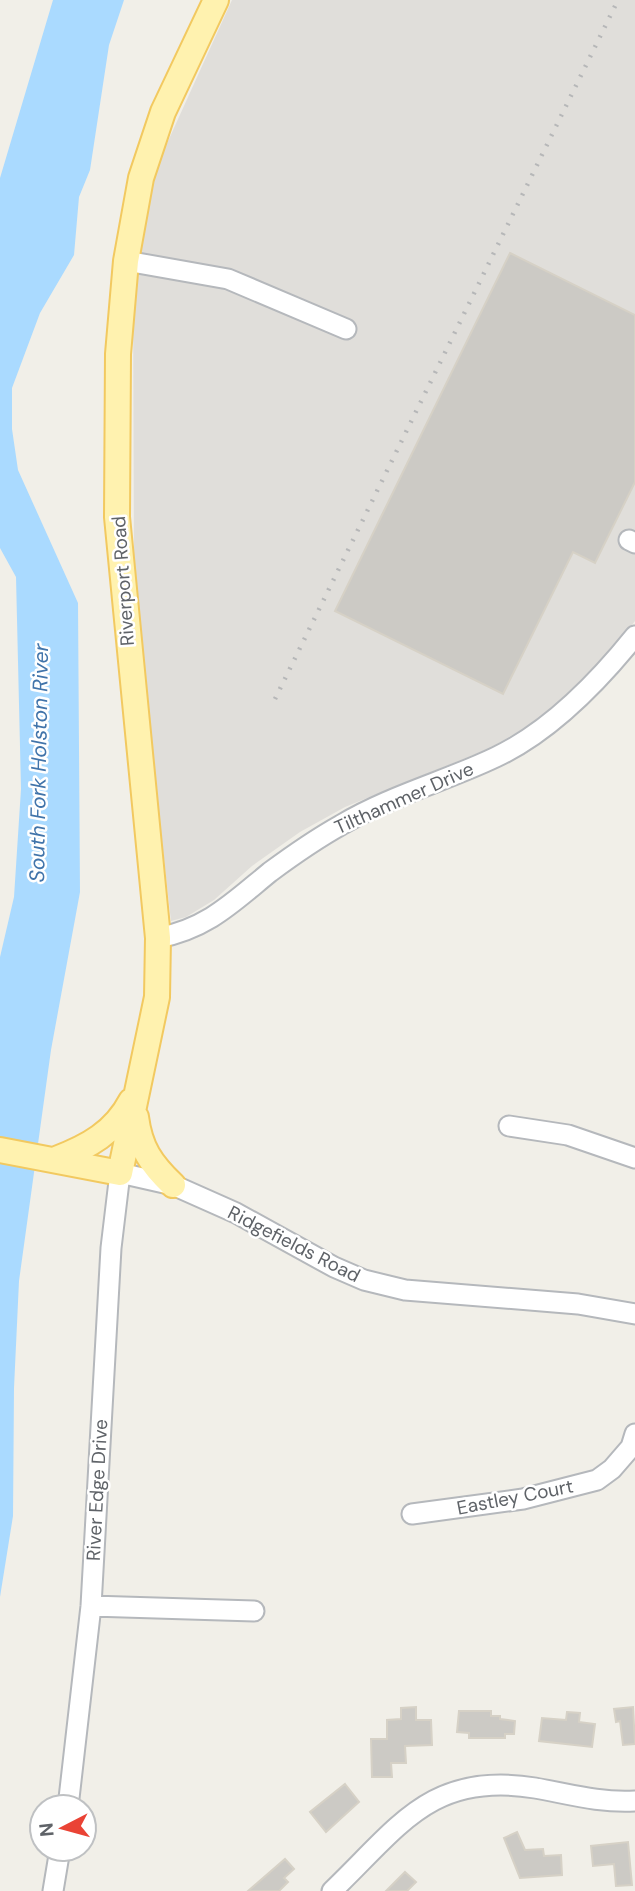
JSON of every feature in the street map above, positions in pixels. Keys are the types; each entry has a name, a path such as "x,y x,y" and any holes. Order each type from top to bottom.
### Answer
{"main road":[{"name":"Riverport Road","path":"120,1173 157,997 158,938 117,517 118,354 126,261 141,178 163,112 216,0"},
{"path":"56,1159 99,1139 116,1125 138,1088"},
{"path":"138,1088 139,1138 154,1166 173,1185"},
{"name":"Ridgefields Road","path":"0,1150 120,1173"}],"street":[{"path":"126,261 228,279 346,329"},
{"name":"Tilthammer Drive","path":"158,938 185,932 216,917 296,853 344,822 498,756 523,741 599,680 635,636"},
{"path":"509,1126 568,1135 635,1158"},
{"name":"Ridgefields Road","path":"120,1173 173,1185 236,1213 322,1261 364,1280 405,1290 578,1304 635,1314"},
{"name":"River Edge Drive","path":"70,1793 91,1606 111,1248 120,1173"},
{"name":"Eastley Court","path":"412,1514 523,1499 597,1480 612,1469 631,1447 635,1433"},
{"path":"91,1606 254,1611"},
{"path":"332,1891 394,1830 433,1800 452,1790 505,1785 590,1801 635,1801"},
{"path":"53,1891 58,1863"}],"shaded area":[{"path":"232,0 635,0 635,621 601,664 530,725 488,749 345,807 300,832 252,866 214,900 186,917 171,921 138,629 134,561 133,281 147,195 164,150"}],"water":[{"name":"South Fork Holston River","path":"53,0 124,0 109,45 90,170 79,197 74,255 40,313 12,388 12,429 18,470 78,603 80,892 51,1050 19,1281 14,1388 13,1516 0,1597 0,957 14,897 21,789 16,577 0,548 0,178"}],"building":[{"path":"510,253 635,315 635,482 595,563 573,552 503,694 335,611"},
{"path":"416,1707 416,1720 431,1720 432,1745 405,1746 406,1763 391,1763 392,1777 372,1777 371,1739 387,1739 387,1720 401,1719 401,1708"},
{"path":"633,1707 635,1744 623,1745 620,1721 616,1722 614,1709"},
{"path":"459,1711 491,1711 491,1716 515,1721 514,1734 505,1734 505,1738 469,1738 469,1733 457,1732"},
{"path":"567,1712 580,1713 579,1722 595,1724 592,1747 539,1741 542,1718 566,1720"},
{"path":"345,1784 359,1802 326,1832 310,1812"},
{"path":"517,1832 525,1850 543,1849 544,1856 561,1855 562,1875 520,1878 504,1838"},
{"path":"628,1842 632,1885 616,1886 614,1864 593,1866 591,1846"},
{"path":"285,1859 294,1869 284,1878 288,1882 279,1891 248,1891"},
{"path":"405,1872 416,1882 407,1891 386,1891"}],"railway":[{"path":"275,699 618,0"}]}
